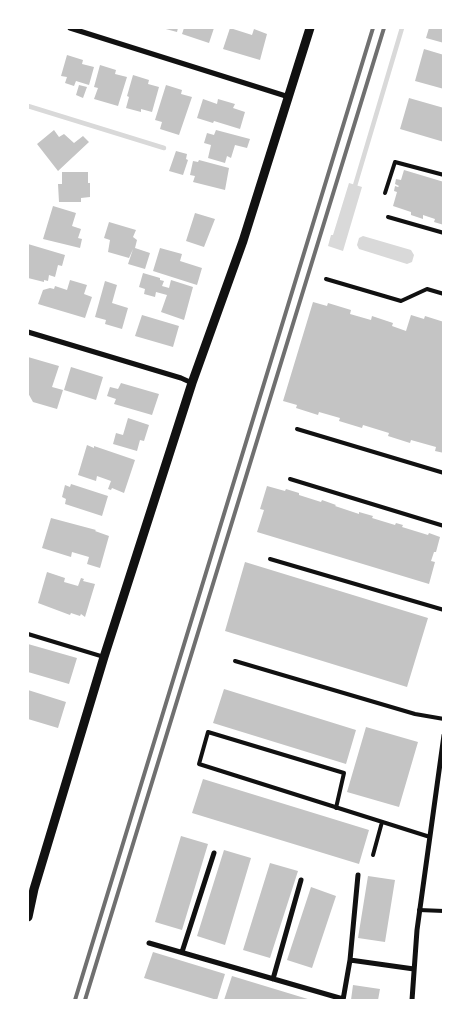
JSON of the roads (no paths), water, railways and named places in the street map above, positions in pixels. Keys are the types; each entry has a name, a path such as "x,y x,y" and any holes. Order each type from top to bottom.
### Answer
{"street":[{"path":"70,28 289,97"},
{"path":"28,917 34,889 104,657 192,383 243,241 310,28"},
{"path":"28,332 192,383"},
{"path":"412,1000 420,910 444,734"},
{"path":"182,952 214,853"},
{"path":"149,942 343,1000 350,960 358,876"},
{"path":"273,979 301,880"},
{"path":"350,960 414,969"}],"lane":[{"path":"385,193 396,162 444,175"},
{"path":"388,217 444,233"},
{"path":"326,279 402,300 427,289 444,294"},
{"path":"297,429 444,474"},
{"path":"290,479 444,526"},
{"path":"270,559 444,610"},
{"path":"28,634 104,657"},
{"path":"235,661 415,714 444,719"},
{"path":"336,808 344,773 208,732 199,764 336,808 430,836"},
{"path":"436,786 444,787"},
{"path":"373,854 382,822"},
{"path":"420,910 444,911"}],"waterway":[{"path":"354,189 402,28"},
{"path":"28,106 164,148"}],"railway":[{"path":"75,1000 373,28"},
{"path":"85,1000 384,28"}]}
